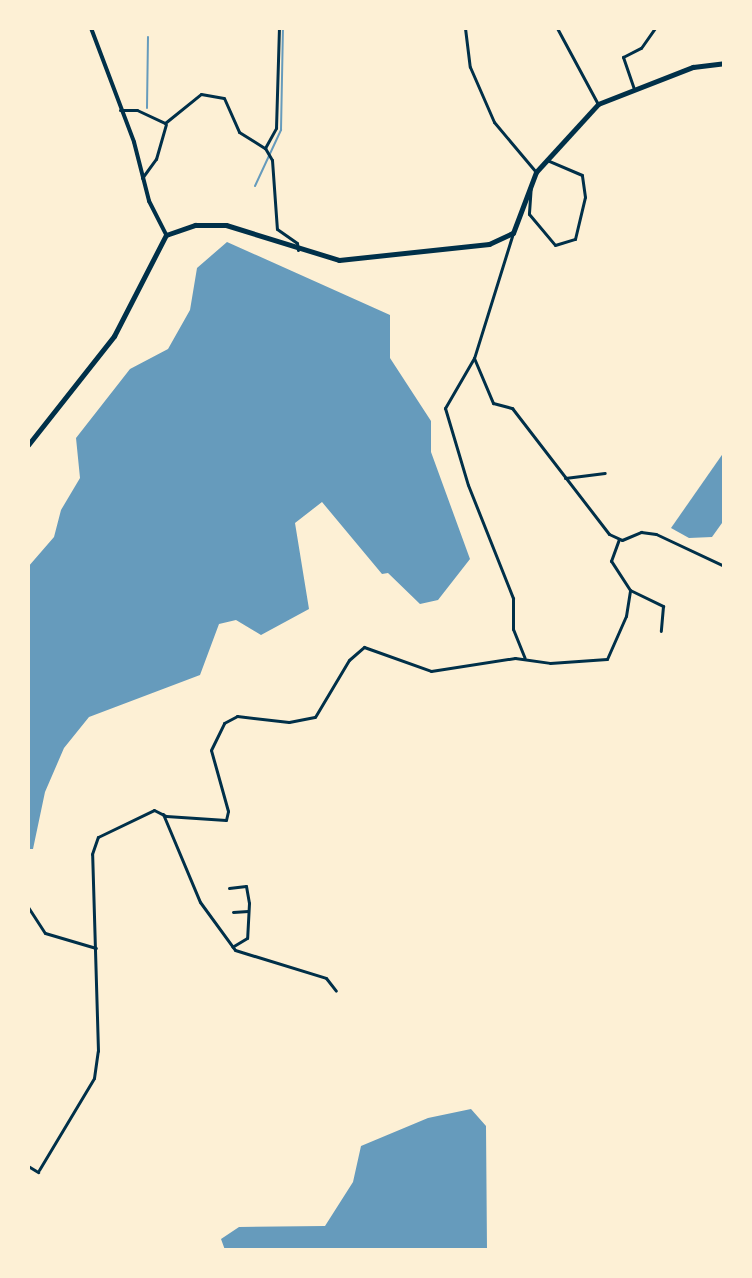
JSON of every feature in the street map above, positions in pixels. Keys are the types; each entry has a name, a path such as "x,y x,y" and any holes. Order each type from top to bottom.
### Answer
{"main road":[{"path":"28,445 114,336 166,235 195,225 226,225 298,250 354,260 489,244 513,233 536,172 598,104 693,67 724,63"}],"street":[{"path":"91,28 142,178 166,235"},
{"path":"267,152 276,128 279,28"},
{"path":"465,28 470,67 494,122 536,172"},
{"path":"557,28 598,104"},
{"path":"634,89 623,57 641,48 655,28"},
{"path":"142,178 159,153 165,123 192,100 217,94 239,132 267,152 274,164 277,229 297,243 298,250"},
{"path":"120,110 137,110 165,123"},
{"path":"531,184 529,214 555,245 575,239 585,197 582,175 547,160"},
{"path":"513,233 474,358 445,408 468,485 513,598 513,629 525,658"},
{"path":"474,358 493,403 512,408 609,534 619,539 647,532 724,566"},
{"path":"565,478 605,473"},
{"path":"619,539 611,561 630,590 663,606 661,631"},
{"path":"28,1166 38,1171 94,1078 98,1051 92,873 98,837 146,813 226,820 228,811 211,750 224,723 237,716 289,722 315,717 357,650 374,648 431,671 525,658 550,663 607,659 626,616 630,590"},
{"path":"163,814 200,902 232,947 326,978 336,991"},
{"path":"229,888 246,886 248,911 247,938 232,947"},
{"path":"28,907 45,933 96,948"},
{"path":"233,912 248,911"}],"water":[{"path":"227,242 390,315 390,358 431,421 431,452 470,559 438,600 420,604 388,573 382,574 322,502 295,523 309,609 261,635 236,620 219,624 200,675 89,717 64,748 45,792 33,849 28,849 28,567 54,537 61,510 80,478 76,438 130,369 168,349 190,310 197,268"},
{"path":"724,452 722,523 712,537 689,538 671,528"},
{"path":"471,1109 486,1126 487,1250 225,1250 221,1239 239,1227 325,1226 353,1182 361,1146 428,1118"}],"waterway":[{"path":"255,186 281,130 283,28"},
{"path":"147,108 148,37"}]}
